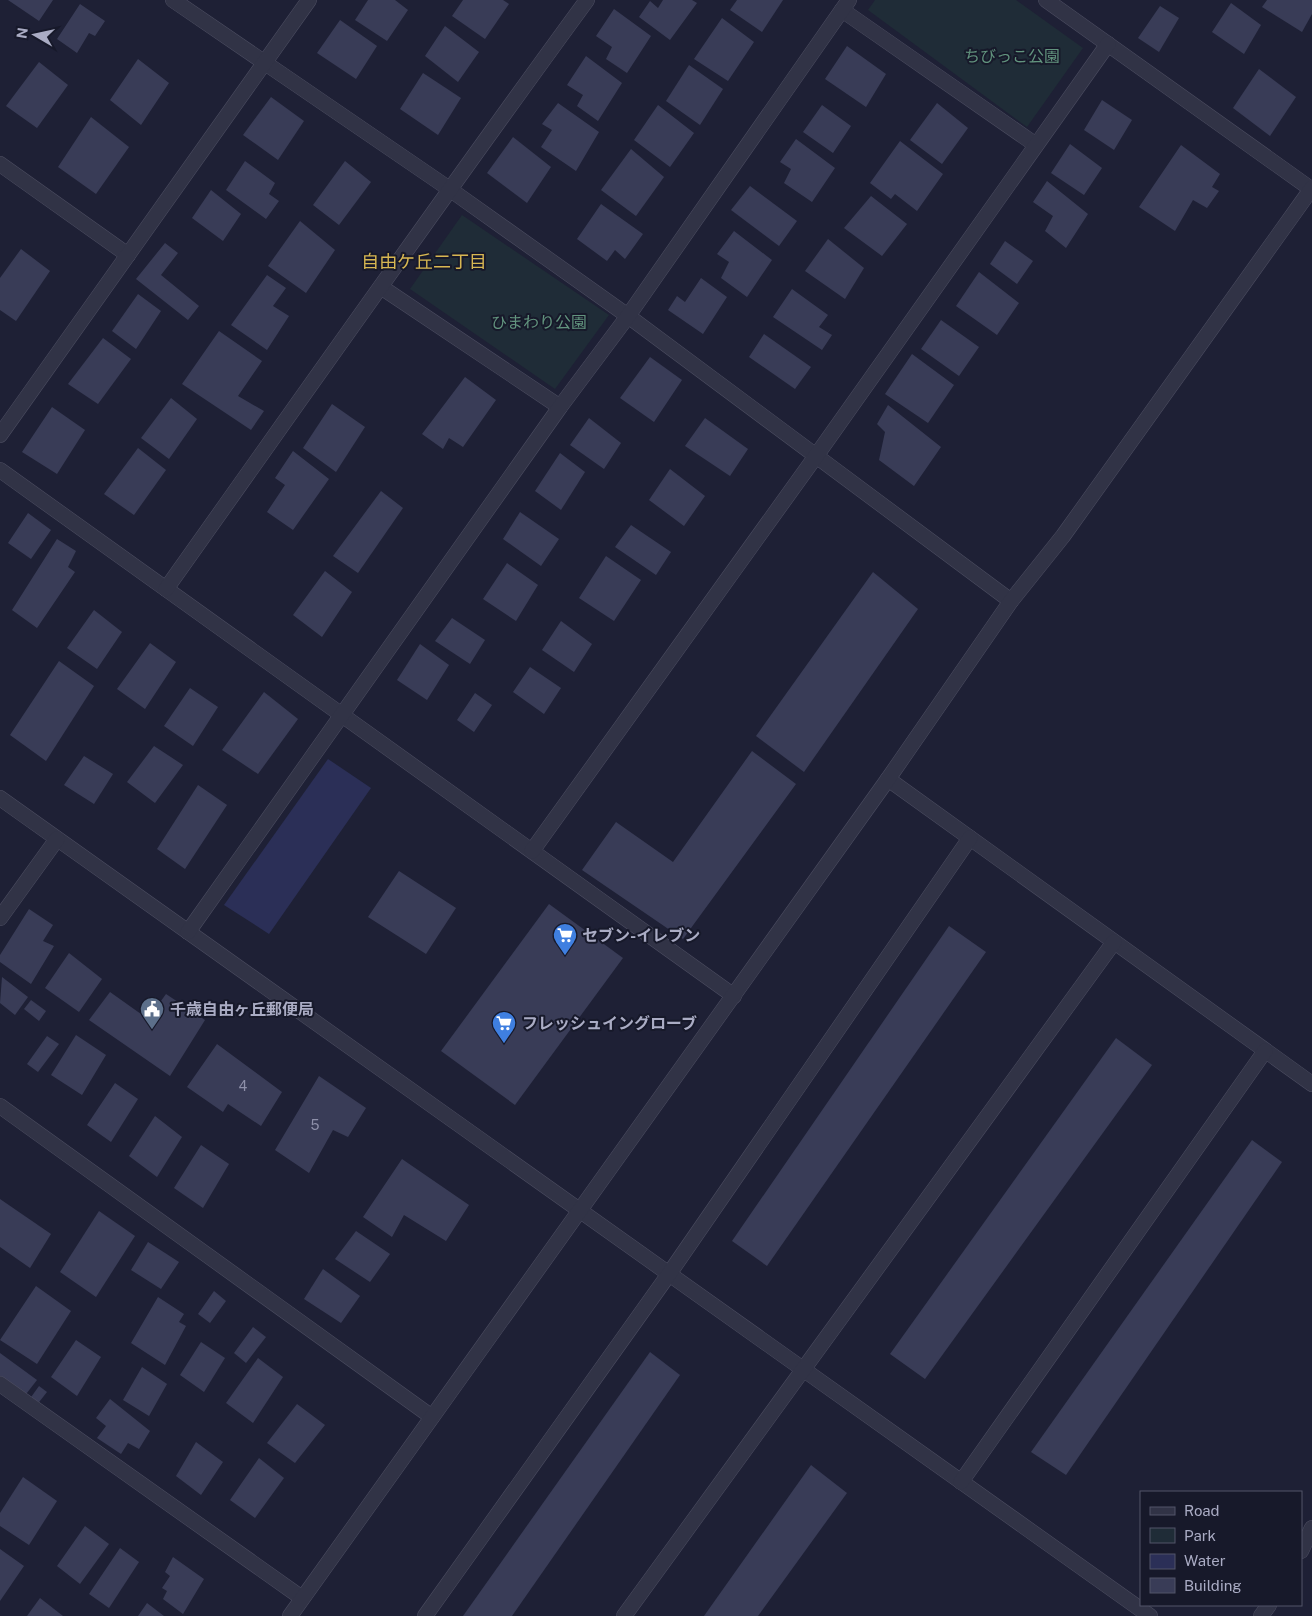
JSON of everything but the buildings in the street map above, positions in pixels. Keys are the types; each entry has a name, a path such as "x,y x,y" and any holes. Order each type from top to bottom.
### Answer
{"street":[{"path":"173,0 448,188 628,316 1011,601"},
{"path":"0,435 309,0"},
{"path":"166,589 381,287 448,188 586,0"},
{"path":"290,1616 734,996 1011,601 1069,528 1312,188 1046,0"},
{"path":"188,932 340,714 560,407 628,316 845,5 1036,145"},
{"path":"532,851 816,456 1108,44"},
{"path":"0,164 128,255"},
{"path":"381,287 560,407"},
{"path":"0,470 734,996"},
{"path":"888,779 1312,1084"},
{"path":"0,798 1150,1616"},
{"path":"0,918 56,838"},
{"path":"425,1616 669,1274 970,838"},
{"path":"624,1616 804,1371 1114,942"},
{"path":"961,1482 1265,1051"},
{"path":"0,1106 432,1417"},
{"path":"0,1384 302,1598"},
{"path":"1302,1549 1312,1528"}],"green space":[{"name":"ちびっこ公園","path":"875,0 1016,0 1083,48 1027,127 868,10"},
{"name":"ひまわり公園","path":"462,215 609,315 555,389 410,289"}],"water":[{"path":"328,759 371,788 269,934 224,905"}],"place":[{"name":"セブン-イレブン","path":"565,956"},
{"name":"千歳自由ヶ丘郵便局","path":"152,1030"},
{"name":"フレッシュイングローブ","path":"504,1044"}],"district":[{"name":"自由ケ丘二丁目","path":"424,261"}]}
